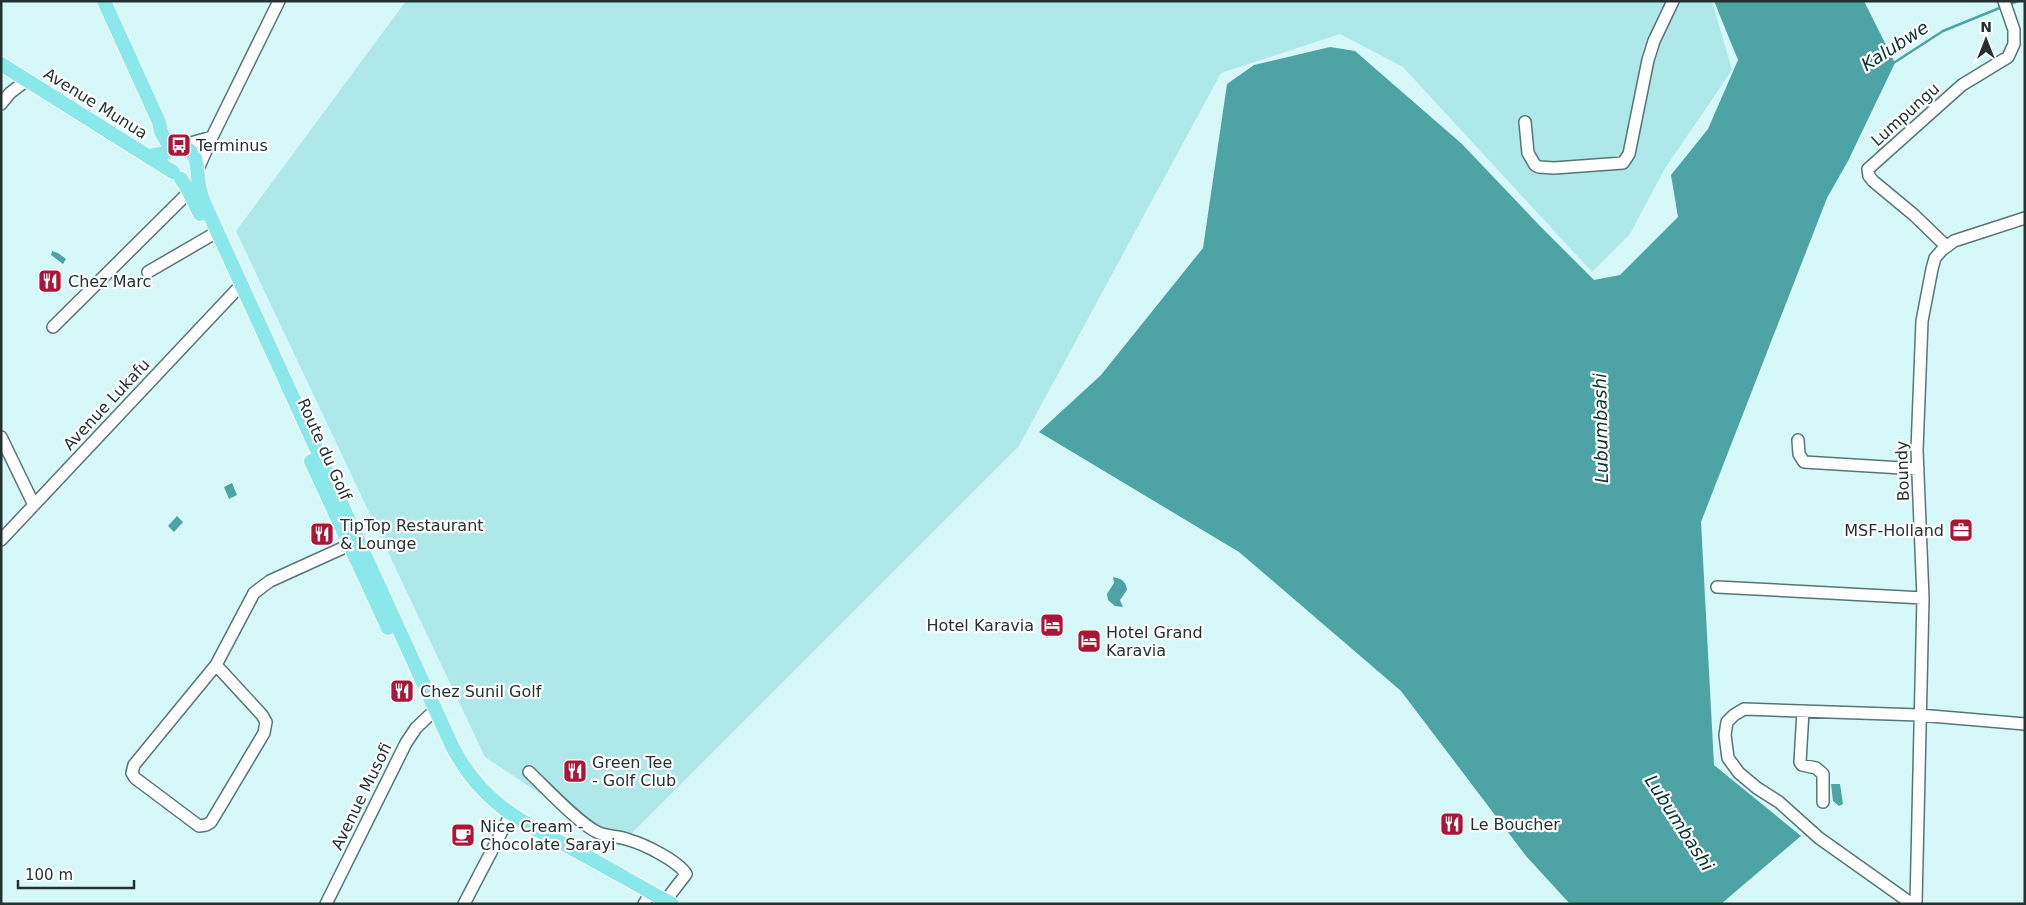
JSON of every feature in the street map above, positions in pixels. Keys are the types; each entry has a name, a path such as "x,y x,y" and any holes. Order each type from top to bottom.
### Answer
{"main road":[{"path":"104,1 160,122 161,132 175,148 192,153 197,161 200,188 206,207 238,287"},
{"name":"Avenue Munua","path":"1,64 149,156 176,175"},
{"path":"149,156 175,148"},
{"path":"175,148 168,161 176,175 190,180 198,171"},
{"name":"Route du Golf","path":"176,175 189,192 210,236 238,287 353,544 432,713 445,751 461,780 478,798 509,818 657,901"}],"street":[{"path":"198,171 212,137 279,1"},
{"path":"1525,122 1528,153 1535,165 1539,167 1554,168 1623,163 1628,154 1648,60 1654,41 1674,1"},
{"name":"Lumpungu","path":"1946,246 1914,215 1873,181 1869,176 1868,169 1962,85 2008,57 2014,44 2014,30 2006,4"},
{"path":"1,104 27,80"},
{"path":"175,148 212,137"},
{"path":"53,327 189,192"},
{"path":"1946,246 1971,235 2025,218"},
{"path":"148,272 210,236"},
{"name":"Boundy","path":"1914,904 1923,598 1918,469 1919,377 1922,321 1932,269 1938,254 1946,246"},
{"name":"Avenue Lukafu","path":"1,540 238,287"},
{"path":"1,438 34,505"},
{"path":"1798,440 1799,454 1804,462 1918,469"},
{"path":"216,665 262,715 266,725 264,733 211,822 206,826 196,826 135,778 132,773 134,765 216,665 254,592 270,581 353,544"},
{"path":"1717,587 1923,598"},
{"path":"1914,904 1819,838 1779,802 1757,788 1739,773 1730,761 1725,735 1727,722 1734,714 1744,709 1919,715 2025,724"},
{"path":"1803,711 1800,762 1802,765 1816,768 1823,774 1823,802"},
{"name":"Avenue Musofi","path":"326,904 406,743 416,728 432,713"},
{"path":"529,772 590,828 606,836 629,839 675,863 683,870 686,874 683,878 657,901"},
{"path":"464,904 509,818"}],"shaded area":[{"path":"406,1 1712,1 1732,70 1664,170 1630,234 1592,272 1403,67 1340,34 1221,73 1019,446 619,846 485,757 236,231"}],"water":[{"name":"Lubumbashi","path":"1714,1 1864,1 1895,63 1848,161 1827,198 1701,522 1714,765 1801,836 1721,904 1570,904 1526,856 1401,691 1239,552 1039,432 1101,375 1203,248 1227,84 1254,65 1330,47 1355,51 1462,144 1594,280 1620,275 1678,217 1671,175 1708,129 1738,60"},
{"path":"52,251 66,259 63,264 51,255"},
{"path":"232,483 237,495 229,499 224,487"},
{"path":"177,516 183,522 174,532 168,526"},
{"path":"1113,577 1126,584 1127,590 1120,600 1123,607 1115,606 1108,600 1107,594 1114,583"},
{"path":"1831,784 1840,784 1843,804 1839,806 1833,801"}],"waterway":[{"name":"Kalubwe","path":"2010,4 2018,1"},
{"name":"Kalubwe","path":"1892,64 1943,31 2002,7"}],"place":[{"name":"Terminus","path":"179,145"},
{"name":"Chez Marc","path":"50,281"},
{"name":"MSF-Holland","path":"1961,530"},
{"name":"TipTop Restaurant & Lounge","path":"322,534"},
{"name":"Hotel Karavia","path":"1052,625"},
{"name":"Hotel Grand Karavia","path":"1089,641"},
{"name":"Chez Sunil Golf","path":"402,691"},
{"name":"Green Tee - Golf Club","path":"575,771"},
{"name":"Le Boucher","path":"1452,824"},
{"name":"Nice Cream - Chocolate Sarayi","path":"463,835"}]}
